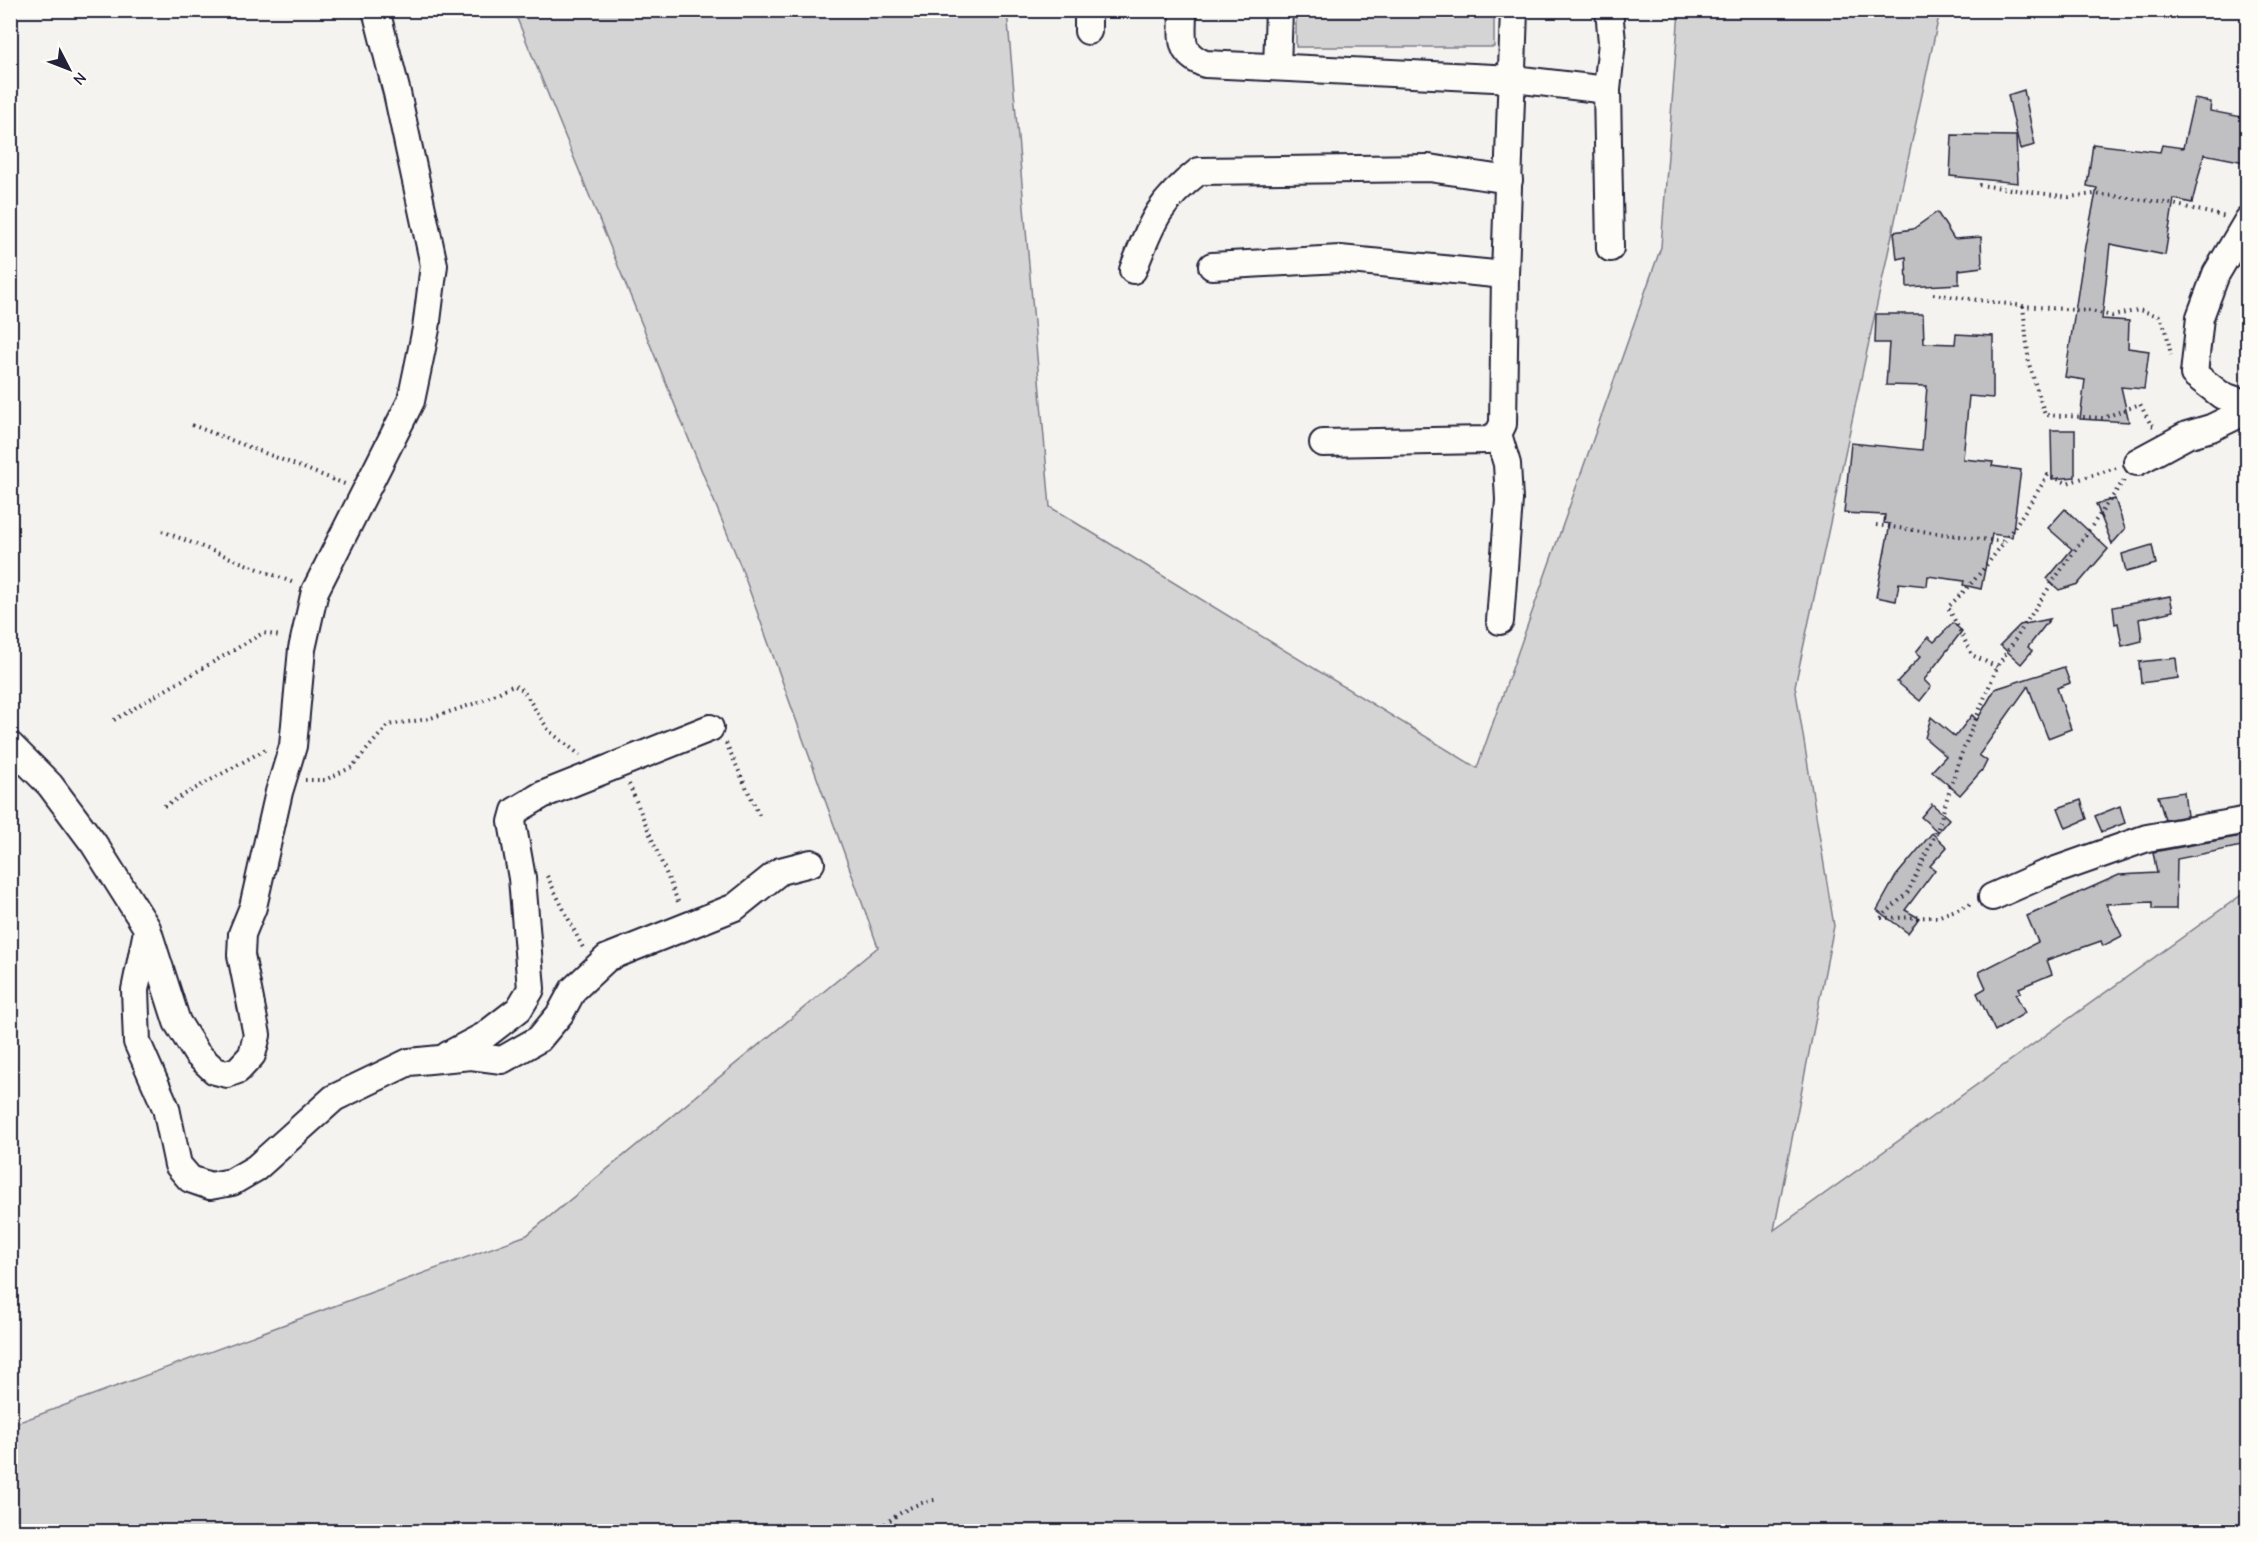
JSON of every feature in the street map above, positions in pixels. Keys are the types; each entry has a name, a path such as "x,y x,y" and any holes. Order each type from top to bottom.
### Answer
{"street":[{"path":"10,745 50,785 94,844 147,928 177,1022 206,1064 227,1074 238,1070 252,1055 257,1035 241,955 242,934 254,907 295,733 302,649 315,591 411,401 426,329 434,264 397,93 376,10"},
{"path":"1183,10 1183,44 1190,58 1205,64 1514,79 1607,90"},
{"path":"1277,67 1279,10"},
{"path":"1323,443 1487,440 1498,434 1503,424 1505,275 1514,79 1514,10"},
{"path":"1609,10 1612,42 1607,90 1610,248"},
{"path":"1133,270 1153,219 1171,193 1198,171 1429,168 1509,180"},
{"path":"2247,220 2216,274 2200,317 2194,374 2221,395 2247,404"},
{"path":"1212,267 1340,259 1505,275"},
{"path":"2137,462 2187,435 2211,428 2247,410"},
{"path":"1498,434 1507,464 1509,500 1500,621"},
{"path":"440,1059 484,1035 519,1010 531,989 522,878 512,822 515,811 542,795 710,728"},
{"path":"1992,897 2042,875 2147,838 2247,820"},
{"path":"147,928 135,990 137,1042 166,1108 178,1165 190,1179 210,1186 232,1182 256,1167 334,1098 409,1062 471,1056 502,1060 539,1040 560,1014 573,990 607,958 735,907 780,871 811,863"}],"path":[{"path":"1979,185 2069,197 2094,194 2114,196 2247,220"},
{"path":"1933,294 2023,306 2091,311 2112,316 2139,309 2158,316 2166,330 2173,363 2181,372 2194,374"},
{"path":"2023,306 2029,364 2045,415 2103,418 2140,404"},
{"path":"192,425 366,492"},
{"path":"1997,668 1972,655 1948,607 1967,589 2005,542 2048,475 2067,483 2137,462"},
{"path":"1992,897 1937,917 1881,918 1908,892 1937,831 1959,760 1997,668 2054,580 2137,462"},
{"path":"1876,525 2005,542"},
{"path":"162,531 315,591"},
{"path":"114,720 263,633 280,636 302,649"},
{"path":"284,774 311,782 339,775 363,757 376,737 388,725 428,719 482,701 513,685 523,690 539,718 562,743 577,753 615,766 677,900 691,924"},
{"path":"710,728 725,741 759,815"},
{"path":"164,806 295,733"},
{"path":"545,873 586,952 598,966"},
{"path":"876,1532 921,1502 935,1500"}],"shaded area":[{"path":"514,11 1007,11 1050,507 1477,768 1661,247 1679,11 1940,11 1795,686 1834,926 1774,1230 2247,891 2247,1531 11,1531 11,1425 527,1235 878,947 741,567"},
{"path":"1296,11 1494,11 1494,47 1296,47"}],"building":[{"path":"2024,90 2035,145 2020,149 2008,95"},
{"path":"2194,99 2211,102 2210,111 2247,118 2245,162 2204,154 2192,203 2174,199 2165,255 2110,244 2102,319 2129,321 2128,348 2149,351 2144,389 2121,387 2129,422 2080,419 2085,380 2065,377 2085,246 2097,188 2087,186 2093,144 2160,152 2162,145 2183,148"},
{"path":"1952,135 2016,136 2018,183 1950,176"},
{"path":"1937,212 1954,239 1981,237 1982,267 1959,270 1959,284 1907,287 1906,257 1897,259 1894,232 1913,229"},
{"path":"1876,314 1923,314 1924,343 1955,344 1956,334 1993,336 1993,398 1969,396 1963,459 1993,462 1992,466 2021,470 2012,537 1992,534 1981,589 1963,585 1964,581 1928,576 1927,586 1899,583 1896,601 1876,597 1890,524 1884,523 1885,515 1844,513 1851,443 1922,450 1927,386 1886,385 1889,343 1875,343"},
{"path":"2051,430 2075,430 2075,477 2052,479"},
{"path":"2115,499 2125,529 2112,544 2096,504"},
{"path":"2065,509 2108,549 2078,584 2059,590 2047,579 2072,549 2048,528"},
{"path":"2152,545 2156,564 2126,572 2122,554"},
{"path":"2170,596 2173,611 2139,619 2142,641 2122,646 2118,623 2115,624 2113,607"},
{"path":"2050,619 2028,647 2032,651 2021,664 2000,645 2020,625"},
{"path":"1953,623 1962,631 1924,680 1931,687 1920,701 1897,682 1921,656 1916,652 1928,637 1934,642"},
{"path":"2176,658 2178,678 2141,683 2139,662"},
{"path":"2064,667 2070,683 2057,688 2071,729 2048,738 2028,686 1979,755 1987,761 1983,769 1960,795 1932,771 1946,756 1925,738 1931,717 1955,737 1972,715 1977,720 1995,689"},
{"path":"2184,792 2187,816 2165,820 2158,796"},
{"path":"2081,800 2087,819 2066,828 2058,808"},
{"path":"1932,804 1949,819 1938,832 1921,817"},
{"path":"2120,806 2125,823 2102,832 2095,816"},
{"path":"1932,833 1947,847 1930,866 1935,870 1905,910 1919,918 1908,933 1877,910 1896,876"},
{"path":"2247,835 2247,845 2177,859 2176,909 2152,909 2152,902 2106,904 2122,936 2103,946 2101,941 2047,960 2052,974 2019,988 2021,992 2016,995 2025,1013 1995,1031 1977,993 1986,988 1979,972 2038,942 2027,916 2119,875 2157,873 2153,852"}]}
